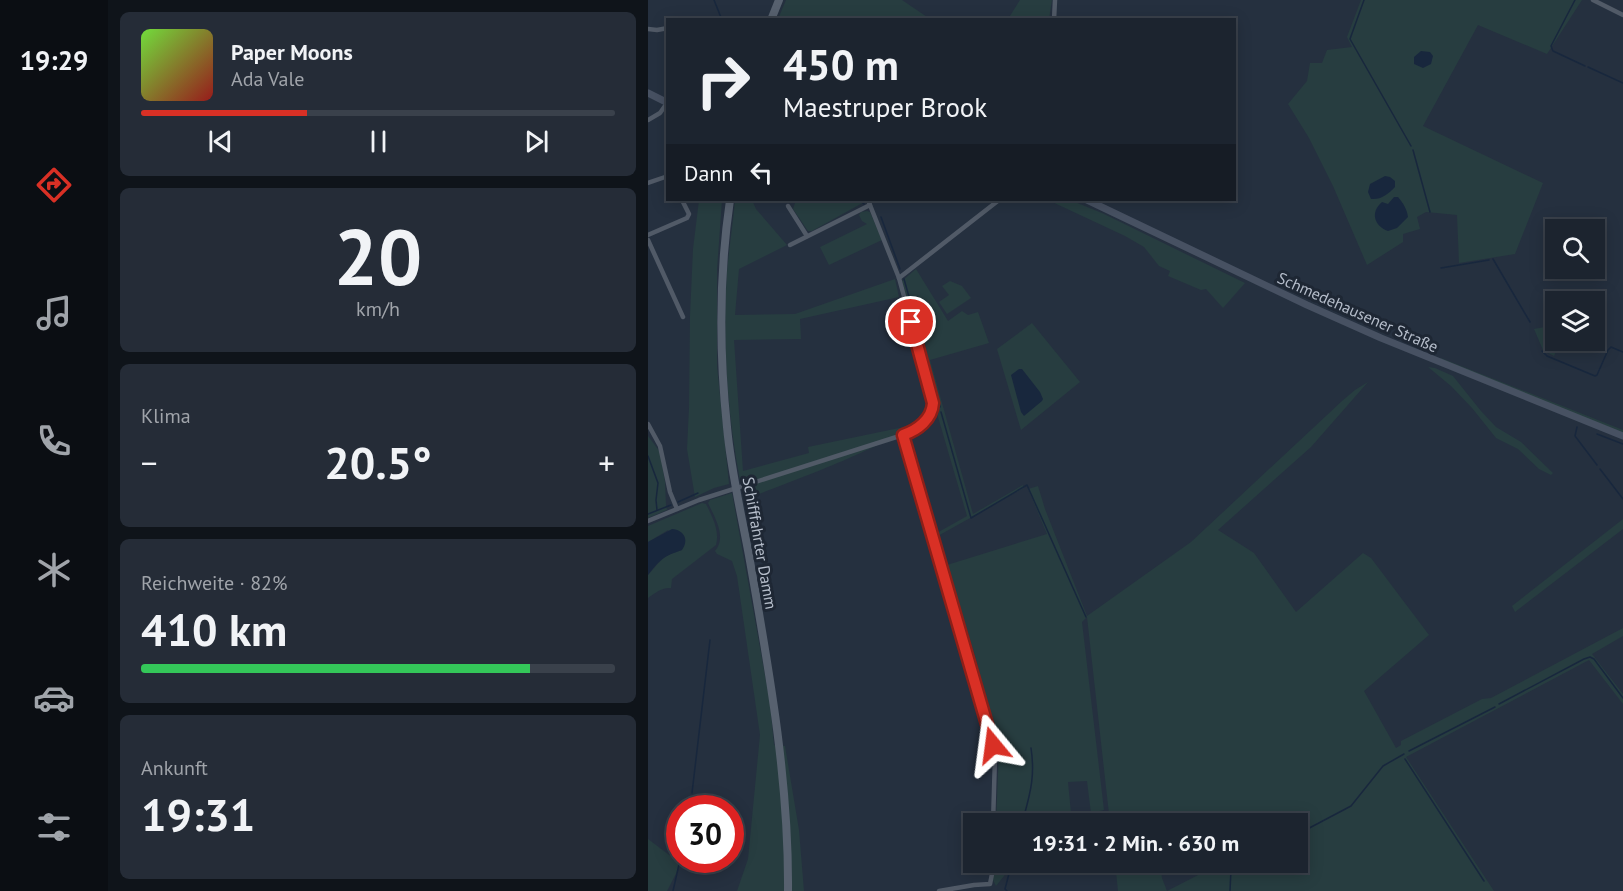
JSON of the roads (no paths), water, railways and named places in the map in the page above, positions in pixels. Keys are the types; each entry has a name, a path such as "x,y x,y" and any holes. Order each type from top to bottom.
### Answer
{"main road":[{"path":"772,18 779,0"},
{"path":"648,93 666,102"},
{"name":"Schifffahrter Damm","path":"730,201 722,269 721,330 727,429 773,699 783,786 788,891"},
{"name":"Schmedehausener Straße","path":"1089,201 1381,338 1623,436"}],"street":[{"path":"1054,18 1055,0"},
{"path":"1593,0 1623,15"},
{"path":"648,29 666,28"},
{"path":"648,120 660,112 666,104"},
{"path":"648,183 666,177"},
{"path":"682,201 689,214 687,218 648,238 682,317"},
{"path":"899,278 998,201"},
{"path":"648,521 743,485 903,435 917,429 930,417 933,403 899,278 869,202 790,245"},
{"path":"788,206 807,236"},
{"path":"648,424 660,446 670,492 677,509"},
{"path":"903,435 993,745 995,756 993,813"},
{"path":"939,891 990,884 992,873"}],"water":[{"path":"1421,51 1430,52 1433,56 1431,64 1423,68 1414,64 1414,57"},
{"path":"1385,176 1395,181 1395,187 1378,199 1371,199 1368,192 1370,184"},
{"path":"1394,197 1398,197 1402,202 1408,217 1397,228 1388,231 1379,226 1375,214 1382,202 1388,204"},
{"path":"1022,369 1043,399 1024,416 1011,375"},
{"path":"672,529 683,534 684,547 662,559 648,575 648,542"}],"waterway":[{"path":"714,0 721,18"},
{"path":"1364,0 1350,39 1411,146"},
{"path":"1575,0 1551,46 1553,51 1585,66"},
{"path":"1588,67 1623,83"},
{"path":"1413,150 1430,212"},
{"path":"861,201 864,204"},
{"path":"881,217 900,269"},
{"path":"1493,259 1530,322"},
{"path":"1441,268 1489,260"},
{"path":"904,279 940,407"},
{"path":"1542,351 1547,356 1595,376 1611,347 1623,352"},
{"path":"941,412 971,518 1027,485 1086,617"},
{"path":"1577,427 1575,436 1597,465"},
{"path":"1597,434 1623,444"},
{"path":"648,456 658,483 657,510"},
{"path":"1600,469 1623,499"},
{"path":"678,502 698,493"},
{"path":"648,514 671,505"},
{"path":"692,793 710,640"},
{"path":"1499,704 1590,657 1594,659 1623,698"},
{"path":"1409,751 1495,707"},
{"path":"1025,813 1032,782 1031,748"},
{"path":"1308,829 1351,806 1383,766 1404,754"},
{"path":"1405,759 1484,881"},
{"path":"673,891 677,873"},
{"path":"1007,891 1005,889 1009,873"},
{"path":"1230,891 1231,873"}]}
